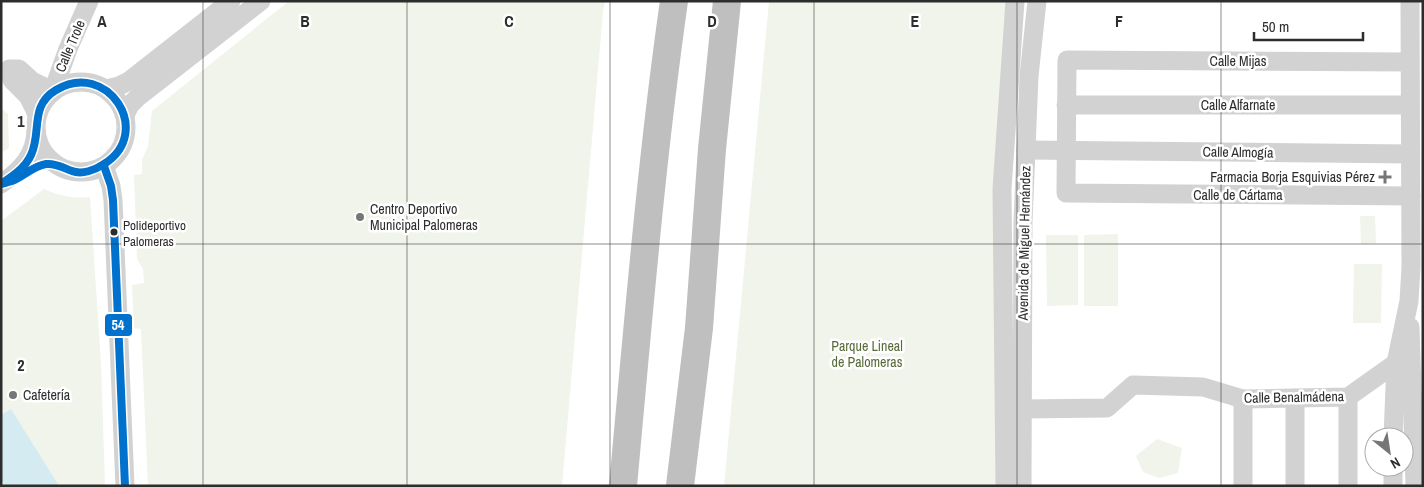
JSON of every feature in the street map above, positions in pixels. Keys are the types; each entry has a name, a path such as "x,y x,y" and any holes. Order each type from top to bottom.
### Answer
{"highway":[{"path":"623,486 651,192 663,78 674,1"},
{"path":"680,484 699,328 712,149 727,1"},
{"path":"615,486 628,433"}],"street":[{"name":"Calle Trole","path":"52,92 90,1"},
{"path":"106,89 129,81 231,1"},
{"path":"125,115 130,105 138,97 261,1"},
{"name":"Avenida de Miguel Hernández","path":"1005,486 1002,189 1015,1"},
{"name":"Avenida de Miguel Hernández","path":"1022,486 1023,222 1029,76 1037,1"},
{"path":"1393,427 1396,363 1417,267 1411,196 1410,1"},
{"name":"Calle Mijas","path":"1066,105 1067,60 1410,62"},
{"path":"5,65 19,69 32,81 52,92"},
{"path":"2,183 20,170 30,156 35,141 36,122 41,106 52,92 64,85 78,82 92,83 106,89 121,105 125,115 126,130 123,144 115,156 104,166 90,171 74,172 55,163 48,158 39,144 36,122 28,96 12,80 5,65"},
{"path":"1066,105 1066,150"},
{"name":"Calle Alfarnate","path":"1066,105 1410,105"},
{"name":"Calle Almogía","path":"1026,150 1410,154"},
{"name":"Calle de Cártama","path":"1066,150 1066,193 1411,196"},
{"path":"2,183 12,181 41,166 55,163"},
{"path":"104,166 111,186 113,200 125,486"},
{"path":"1409,301 1415,486"},
{"name":"Calle Benalmádena","path":"1023,408 1107,408 1133,385 1203,387 1243,399 1348,398 1396,363"},
{"path":"1294,398 1295,486"},
{"path":"1348,398 1348,486"},
{"path":"1243,399 1243,486"}],"green space":[{"name":"Centro Deportivo Municipal Palomeras","path":"289,1 605,1 562,486 148,486 141,329 134,328 132,285 144,283 143,269 137,259 134,175 142,174 142,160 148,146 152,111"},
{"name":"Parque Lineal de Palomeras","path":"769,1 1007,1 998,486 724,486"},
{"path":"1,108 8,114 9,148 1,153"},
{"path":"44,189 78,198 90,197 101,363 105,486 1,486 1,221"},
{"path":"1360,216 1375,216 1376,243 1361,244"},
{"path":"1118,234 1118,306 1084,306 1084,235"},
{"path":"1046,235 1078,235 1078,305 1047,306"},
{"path":"1354,264 1382,264 1381,323 1353,323"},
{"path":"1157,439 1182,448 1178,473 1159,478 1143,472 1136,456"}],"water":[{"path":"11,409 59,486 5,486 1,479 1,415"}],"transit line":[{"name":"54","path":"75,83 92,84 107,91 118,103 125,118 125,135 119,150 104,164 84,172 76,172 57,165 46,164 12,181 1,184 18,171 31,155 42,104 56,90 75,83"},
{"name":"54","path":"104,166 111,186 113,200 125,486"}],"place":[{"name":"Farmacia Borja Esquivias Pérez","path":"1385,177"},
{"name":"Centro Deportivo Municipal Palomeras","path":"360,217"},
{"name":"Polideportivo Palomeras","path":"114,232"},
{"name":"Cafetería","path":"13,395"}]}
